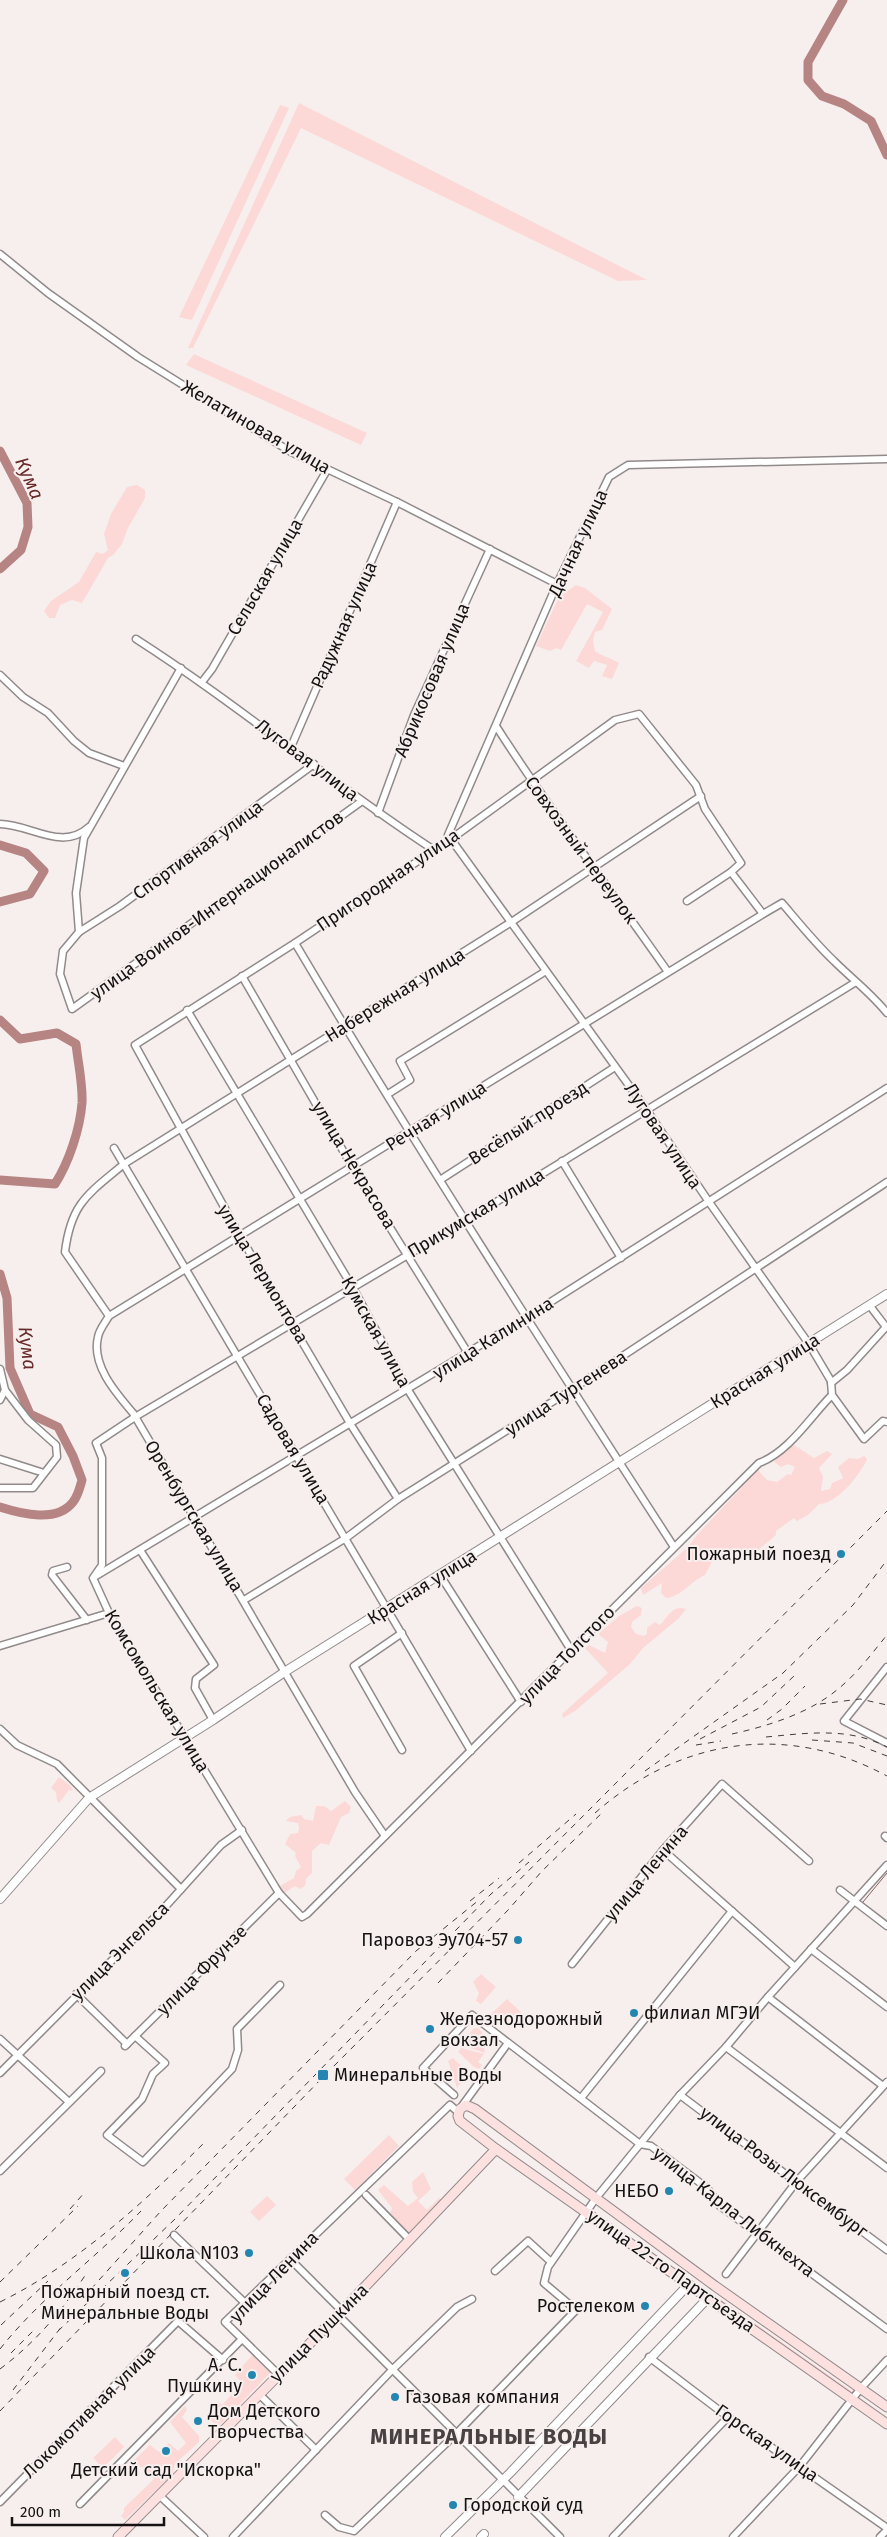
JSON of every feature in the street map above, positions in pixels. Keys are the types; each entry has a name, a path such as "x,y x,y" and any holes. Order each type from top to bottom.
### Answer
{"main road":[{"name":"улица 22-го Партсъезда","path":"887,2407 716,2286 470,2106 460,2109 460,2121 496,2149 887,2424"},
{"name":"улица Пушкина","path":"118,2537 340,2313 496,2149"}],"street":[{"name":"Желатиновая улица","path":"0,254 4,260 48,294 138,357 291,452 397,502 557,584"},
{"name":"Дачная улица","path":"451,839 448,835 557,584 609,477 628,465 887,459"},
{"name":"Сельская улица","path":"202,682 212,669 327,470"},
{"name":"Радужная улица","path":"291,747 397,502"},
{"name":"Абрикосовая улица","path":"378,813 414,715 490,549"},
{"name":"Луговая улица","path":"136,639 202,682 378,813 434,850"},
{"path":"79,932 76,894 84,838 181,668"},
{"path":"0,675 24,697 48,713 74,741 89,753 124,766"},
{"name":"Пригородная улица","path":"135,1045 187,1010 295,943 451,839 530,780 616,720 639,714 696,785 702,796"},
{"name":"Совхозный переулок","path":"496,726 530,780 596,868 668,972"},
{"name":"Спортивная улица","path":"79,932 120,906 314,764"},
{"path":"687,902 741,863 705,810 702,796"},
{"name":"Набережная улица","path":"109,1316 65,1252 68,1229 77,1208 89,1194 124,1164 236,1096 513,921 596,868 702,796"},
{"name":"улица Воинов-Интернационалистов","path":"79,932 63,951 60,974 72,1009 362,801"},
{"path":"0,824 10,824 62,839 85,831 89,827"},
{"name":"Луговая улица","path":"451,839 513,921 546,971 646,1109 709,1202 810,1344 831,1383 832,1395"},
{"path":"731,872 763,914"},
{"name":"Речная улица","path":"109,1316 353,1168 782,902 810,937 856,982"},
{"path":"295,943 344,1027 388,1094 409,1132 527,1317 571,1390 674,1546"},
{"path":"388,1094 410,1080 400,1061 546,971"},
{"name":"улица Некрасова","path":"242,976 353,1168 468,1353"},
{"path":"856,982 869,991 887,1012"},
{"name":"Прикумская улица","path":"93,1578 102,1564 102,1458 96,1443 135,1416 465,1221 856,982"},
{"name":"Кумская улица","path":"187,1010 298,1200 353,1288 408,1390 571,1650"},
{"name":"улица Лермонтова","path":"135,1045 180,1130 240,1236 293,1323 351,1425 398,1500"},
{"name":"Весёлый проезд","path":"440,1180 615,1067"},
{"name":"улица Калинина","path":"93,1578 351,1425 527,1317 887,1088"},
{"name":"Садовая улица","path":"114,1148 471,1751"},
{"path":"562,1161 621,1258"},
{"name":"улица Тургенева","path":"244,1600 346,1538 398,1500 758,1269 887,1182"},
{"name":"Красная улица","path":"0,1898 89,1798 213,1720 286,1671 887,1294"},
{"path":"831,1383 847,1370 886,1326 870,1306"},
{"name":"Оренбургская улица","path":"109,1316 98,1336 96,1352 102,1368 135,1416 286,1671 355,1792 385,1836"},
{"path":"0,1369 5,1390 28,1420 56,1445 57,1457 33,1488 0,1488"},
{"path":"0,1400 5,1390"},
{"path":"832,1395 864,1440 883,1421 887,1422"},
{"name":"улица Толстого","path":"302,1917 521,1702 759,1462 770,1459 801,1430 832,1395"},
{"path":"0,1459 44,1473"},
{"path":"140,1550 214,1665 196,1679 195,1688 213,1720"},
{"path":"67,1567 53,1571 52,1575 87,1620"},
{"path":"440,1575 521,1702"},
{"name":"Комсомольская улица","path":"93,1578 109,1613 279,1893 302,1917"},
{"path":"0,1646 109,1613"},
{"path":"402,1634 354,1666 402,1750"},
{"path":"887,1667 851,1709 844,1721 887,1742"},
{"path":"0,1729 17,1745 58,1764 82,1788 89,1798 182,1889"},
{"name":"улица Ленина","path":"572,1964 663,1850 722,1784 809,1861"},
{"name":"улица Энгельса","path":"0,2073 76,1994 182,1889 221,1846 242,1830"},
{"path":"663,1850 795,1967"},
{"path":"325,2515 338,2527 354,2531 456,2433 576,2310 544,2283 551,2262 586,2211 680,2096 726,2047 768,1997 887,1865"},
{"path":"840,1890 887,1926"},
{"name":"улица Фрунзе","path":"76,1994 126,2046 279,1893"},
{"path":"581,2098 732,1911"},
{"path":"811,1949 887,2008"},
{"path":"135,2036 165,2063 153,2074 142,2099 107,2135 143,2162 232,2069 238,2050 237,2028 280,1985"},
{"path":"726,2274 797,2181 885,2084 768,1997"},
{"name":"улица Карла Либкнехта","path":"454,2095 423,2068 472,2015 640,2144 651,2146 707,2188 720,2206 887,2329"},
{"path":"0,2039 69,2102"},
{"path":"460,2109 508,2043"},
{"path":"726,2047 887,2168"},
{"path":"0,2171 101,2071"},
{"name":"улица Розы Люксембург","path":"680,2096 797,2181 887,2250"},
{"name":"улица Ленина","path":"80,2504 242,2339 225,2322 450,2105 460,2109"},
{"path":"366,2195 410,2240"},
{"path":"174,2235 245,2303"},
{"path":"495,2271 528,2241 551,2262"},
{"path":"290,2258 392,2370 560,2537"},
{"path":"445,2537 540,2441 689,2284"},
{"path":"518,2497 649,2357 708,2298"},
{"path":"233,2537 392,2370 458,2307 472,2299"},
{"name":"Локомотивная улица","path":"0,2502 178,2321 223,2360"},
{"path":"242,2339 278,2374"},
{"name":"Горская улица","path":"649,2357 728,2417 887,2529"},
{"path":"733,2537 800,2466 861,2388 887,2360"},
{"path":"259,2394 316,2450"},
{"path":"613,2537 728,2417"},
{"path":"159,2495 204,2537"},
{"path":"880,2537 887,2529"}],"shaded area":[{"path":"299,103 647,280 618,281 301,128 193,348 188,348"},
{"path":"280,105 289,108 192,320 179,317"},
{"path":"194,354 367,433 361,445 186,365"},
{"path":"137,485 145,490 145,498 128,528 122,544 108,558 82,603 72,600 60,605 55,618 49,618 44,611 51,601 79,582 96,552 103,554 108,550 104,534 111,514 127,487"},
{"path":"576,585 585,588 612,609 602,630 595,632 593,640 595,651 619,663 612,679 602,676 607,665 594,661 589,668 576,661 603,612 587,604 561,650 556,648 550,651 536,646 559,597"},
{"path":"794,1445 814,1458 827,1451 832,1454 819,1468 823,1477 821,1491 830,1489 832,1483 843,1478 838,1467 849,1458 858,1459 864,1456 867,1459 860,1472 841,1494 826,1503 819,1504 808,1515 797,1521 794,1518 776,1531 776,1535 758,1550 750,1553 707,1552 707,1557 713,1560 705,1575 681,1592 666,1598 661,1593 662,1583 643,1595 641,1588 688,1547 758,1470 767,1480 777,1482 788,1474 791,1475 795,1467 788,1464 781,1467 774,1462 785,1449"},
{"path":"637,1606 642,1608 641,1615 632,1622 631,1627 636,1634 644,1636 647,1634 647,1628 655,1622 660,1625 677,1608 686,1609 679,1618 643,1648 630,1664 575,1711 563,1718 562,1714 608,1673 585,1648 589,1645 605,1653 608,1642 599,1635 600,1632 619,1616"},
{"path":"59,1777 71,1786 73,1791 69,1790 59,1803 56,1792 51,1788"},
{"path":"345,1801 351,1807 349,1813 341,1817 329,1845 321,1843 312,1851 312,1873 306,1879 305,1886 300,1889 295,1886 283,1894 280,1886 294,1878 296,1871 301,1867 295,1856 296,1853 285,1844 290,1834 298,1833 298,1823 286,1821 290,1817 301,1815 304,1819 313,1821 316,1806 324,1806 331,1811"},
{"path":"481,1974 496,1987 481,2004 476,2001 479,1993 473,1982"},
{"path":"507,1999 521,2012 509,2028 491,2014"},
{"path":"478,2028 482,2032 485,2053 462,2045 473,2029"},
{"path":"461,2048 484,2054 478,2062 482,2065 479,2069 474,2067 458,2052"},
{"path":"453,2058 473,2077 469,2081 464,2078 457,2088 448,2061"},
{"path":"389,2135 399,2146 355,2190 344,2179"},
{"path":"423,2172 431,2189 418,2201 427,2210 439,2198 445,2201 410,2238 389,2217 392,2208 378,2190 384,2185 408,2206 418,2198 413,2192 412,2182"},
{"path":"267,2196 276,2205 259,2221 250,2212"},
{"path":"719,2298 853,2392 849,2392 717,2301"},
{"path":"252,2355 271,2372 218,2427 206,2415 219,2402 222,2405 242,2383 235,2375"},
{"path":"185,2406 187,2410 182,2417 199,2436 199,2442 175,2464 172,2475 125,2520 121,2516 124,2508 154,2479 144,2468 131,2463 150,2445 159,2452 169,2443 178,2451 186,2443 170,2422"},
{"path":"115,2437 124,2447 103,2468 93,2458"}],"waterway":[{"path":"843,0 808,62 808,80 822,96 844,104 871,121 887,155"},
{"name":"Кума","path":"0,451 27,503 28,527 21,550 0,569"},
{"name":"Кума","path":"0,845 26,853 44,871 30,894 0,902"},
{"name":"Кума","path":"0,1020 20,1039 57,1033 76,1044 82,1096 79,1124 73,1145 65,1166 55,1184 0,1180"},
{"name":"Кума","path":"0,1274 7,1298 10,1368 30,1414 58,1427 73,1456 82,1480 78,1494 73,1502 66,1509 58,1513 49,1515 29,1514 0,1507"},
{"path":"863,1902 887,1873"}],"railway":[{"path":"0,2411 324,2076 887,1511"},
{"path":"645,1771 783,1673 853,1605 887,1560"},
{"path":"732,1734 788,1718 815,1705 852,1677 887,1635"},
{"path":"700,1739 761,1707 794,1676"},
{"path":"767,1720 782,1709 805,1686"},
{"path":"820,1704 860,1699 887,1705"},
{"path":"766,1737 813,1733 843,1734 858,1736 887,1747"},
{"path":"812,1740 853,1743 887,1756"},
{"path":"696,1745 721,1741"},
{"path":"595,1813 628,1788 662,1768 698,1754 735,1746 773,1744 811,1748 849,1759 887,1776"},
{"path":"438,1983 509,1909 542,1871 604,1811"},
{"path":"519,1863 576,1814"},
{"path":"58,2331 175,2219 491,1894 529,1862"},
{"path":"470,1901 499,1878"},
{"path":"91,2289 161,2211 416,1951 479,1900"},
{"path":"0,2302 56,2270 108,2231 204,2143"},
{"path":"70,2209 85,2192"},
{"path":"0,2282 78,2206"},
{"path":"0,2349 33,2312 141,2211"},
{"path":"0,2369 48,2325 68,2301 86,2274"},
{"path":"1,2325 48,2281"},
{"path":"13,2390 62,2326"},
{"path":"11,2353 34,2330"}],"place":[{"name":"Пожарный поезд","path":"841,1554"},
{"name":"Паровоз Эу704-57","path":"518,1940"},
{"name":"филиал МГЭИ","path":"634,2013"},
{"name":"Железнодорожный вокзал","path":"430,2029"},
{"name":"Минеральные Воды","path":"323,2075"},
{"name":"НЕБО","path":"669,2191"},
{"name":"Школа N103","path":"249,2253"},
{"name":"Пожарный поезд ст. Минеральные Воды","path":"125,2273"},
{"name":"Ростелеком","path":"645,2306"},
{"name":"А. С. Пушкину","path":"252,2375"},
{"name":"Газовая компания","path":"395,2397"},
{"name":"Дом Детского Творчества","path":"198,2421"},
{"name":"Детский сад \"Искорка\"","path":"166,2451"},
{"name":"Городской суд","path":"453,2505"}],"district":[{"name":"МИНЕРАЛЬНЫЕ ВОДЫ","path":"489,2436"}]}
